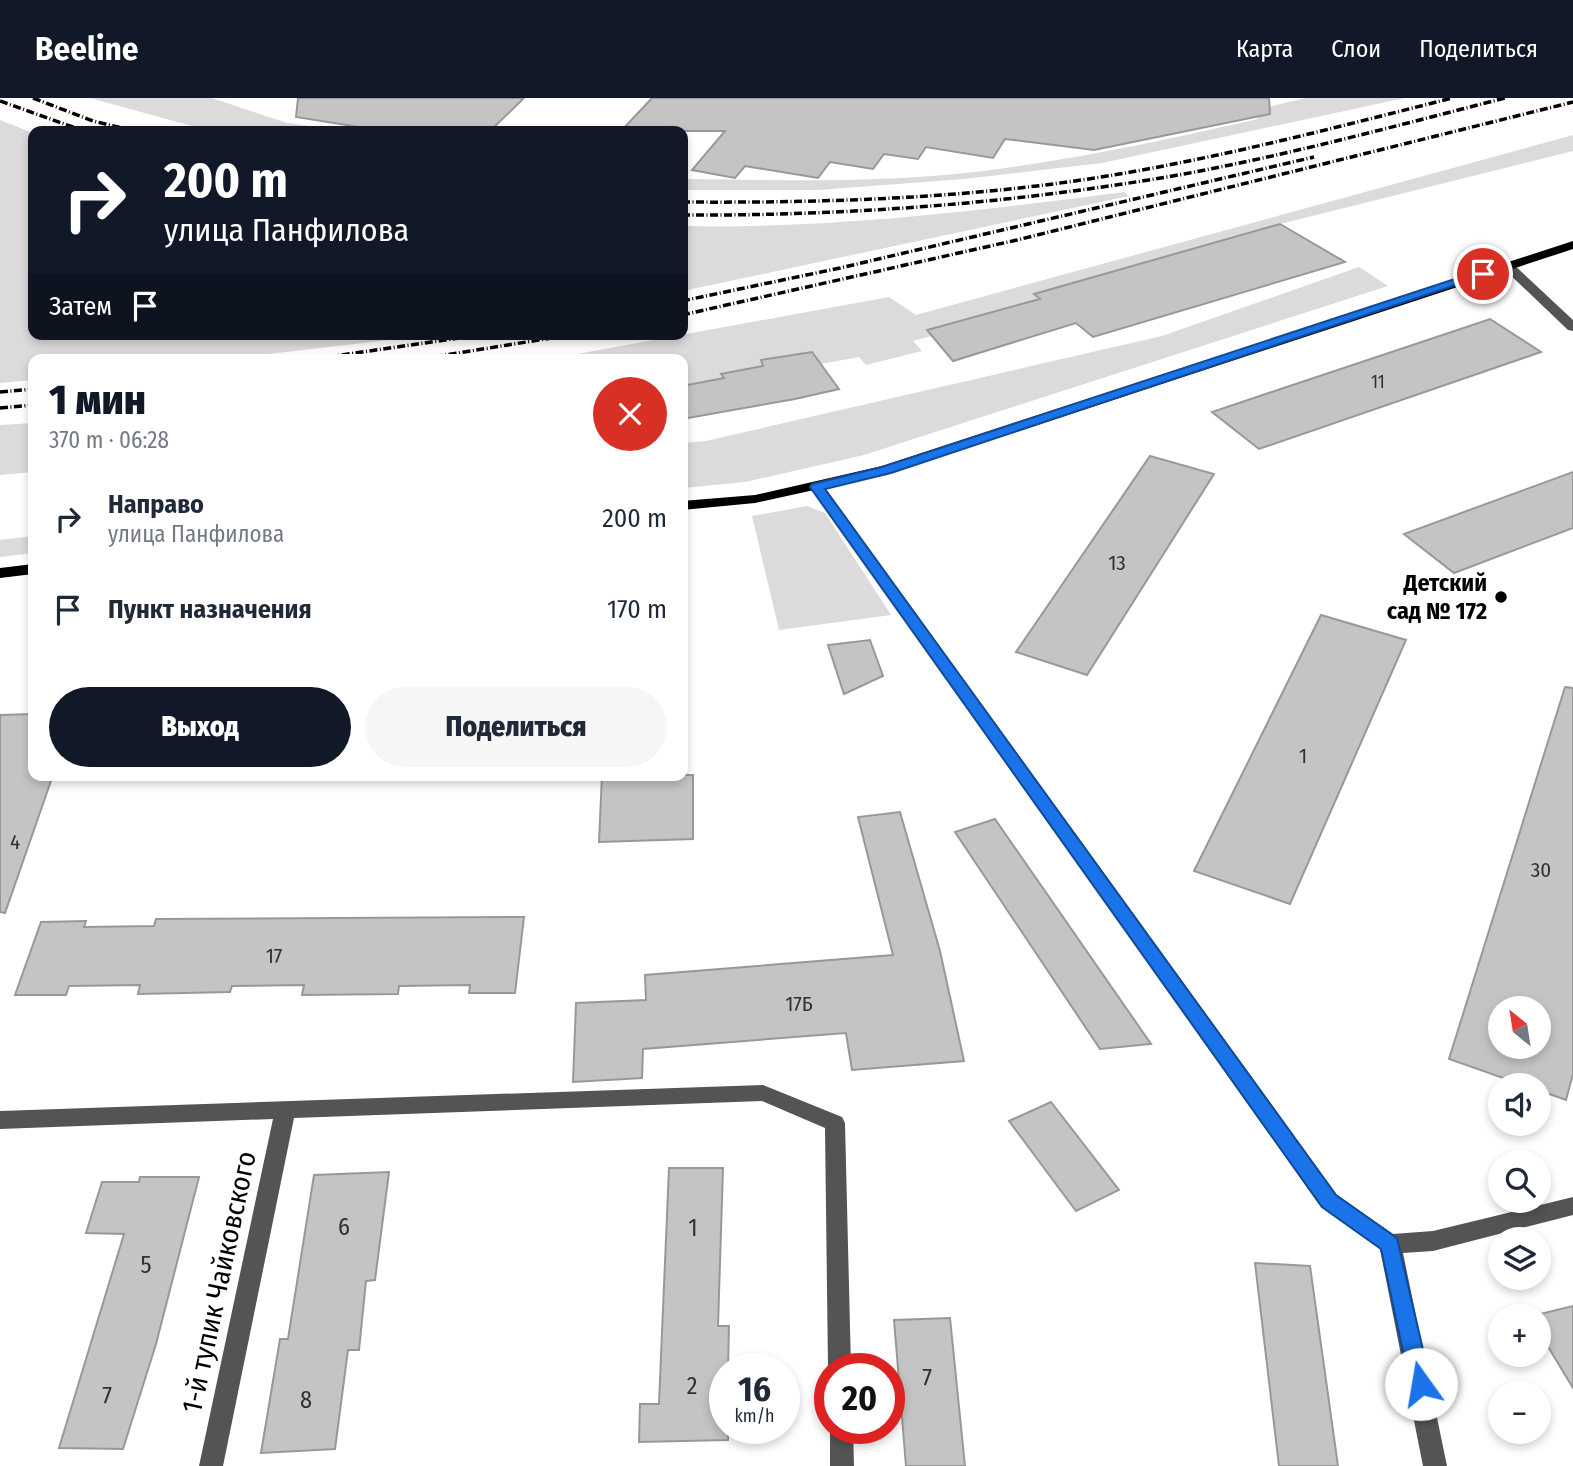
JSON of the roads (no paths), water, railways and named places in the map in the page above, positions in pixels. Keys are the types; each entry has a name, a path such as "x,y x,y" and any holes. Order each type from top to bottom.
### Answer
{"main road":[{"path":"688,505 755,499 886,470 1573,245"},
{"path":"0,573 28,570"}],"street":[{"path":"1508,265 1573,327"},
{"path":"817,487 1329,1201 1390,1244 1433,1241 1573,1206"},
{"path":"0,1121 763,1093 835,1123 840,1353"},
{"name":"1-й тупик Чайковского","path":"211,1466 285,1111"},
{"path":"1390,1244 1421,1384 1435,1466"},
{"path":"841,1444 842,1466"}],"railway":[{"path":"33,98 114,126"},
{"path":"688,202 889,198 1044,185 1230,152 1452,98"},
{"path":"688,215 808,213 934,206 1122,184 1184,174 1346,139 1505,98"},
{"path":"0,101 70,126"},
{"path":"688,314 1017,240 1573,102"},
{"path":"688,300 840,268 1314,157"},
{"path":"349,354 445,340"},
{"path":"452,354 539,340"},
{"path":"0,392 28,389"},
{"path":"0,408 28,405"}],"place":[{"name":"Детский сад № 172","path":"1501,597"}]}
